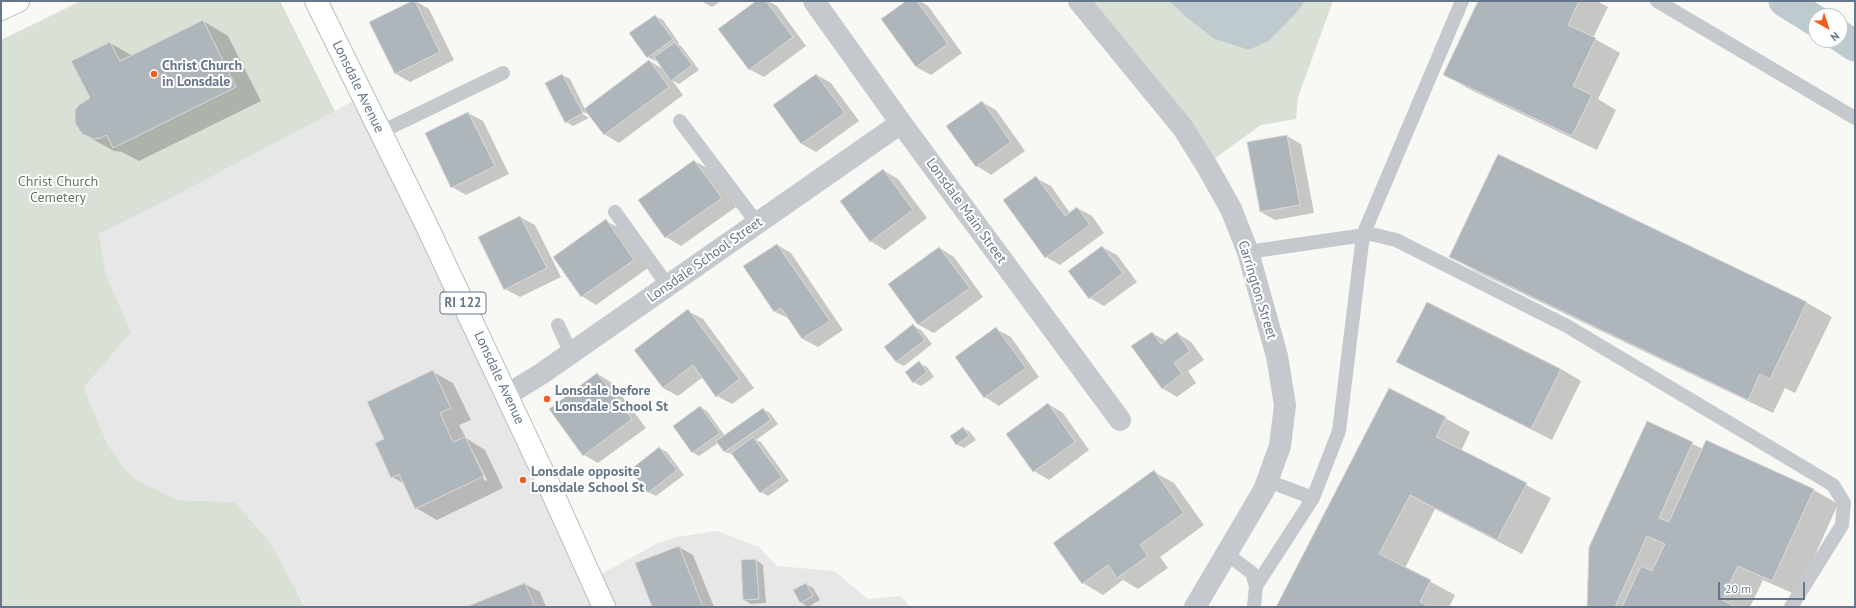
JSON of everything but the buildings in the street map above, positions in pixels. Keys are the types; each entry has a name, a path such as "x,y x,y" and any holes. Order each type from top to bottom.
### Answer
{"main road":[{"path":"1,9 18,1"},
{"name":"Lonsdale Avenue","path":"316,1 381,132 507,395 604,607"}],"street":[{"name":"Lonsdale Main Street","path":"814,1 901,123 1120,420"},
{"name":"Carrington Street","path":"1079,1 1183,128 1231,209 1248,252 1277,356 1285,405 1280,446 1264,490 1195,607"},
{"name":"Lonsdale School Street","path":"507,395 541,374 901,123"}],"lane":[{"path":"1256,586 1313,498 1339,431 1363,235 1462,1"},
{"path":"1657,1 1855,118"},
{"path":"381,132 503,73"},
{"path":"680,121 757,223"},
{"path":"615,212 668,286"},
{"path":"1248,252 1371,234 1396,240 1567,326 1832,485 1849,499 1842,525 1791,607"},
{"path":"558,325 571,353"},
{"path":"1268,481 1313,498"},
{"path":"1227,554 1252,573 1256,586 1254,607"}],"shaded area":[{"path":"1169,1 1305,1 1298,11 1269,41 1249,50 1214,39 1186,17"},
{"path":"355,100 590,580 658,543 677,537 717,531 759,547 777,566 834,571 868,599 901,596 910,607 305,607 303,601 234,502 178,500 137,480 125,469 108,445 84,388 131,332 106,274 99,234 173,197"}],"green space":[{"name":"Christ Church Cemetery","path":"81,1 280,1 335,111 173,197 99,234 106,274 131,332 84,388 108,445 125,469 137,480 178,500 234,502 269,541 305,607 1,607 1,40"},
{"path":"1079,1 1169,1 1186,17 1214,39 1249,50 1269,41 1298,11 1305,1 1333,1 1298,97 1296,119 1261,125 1207,164"}],"waterway":[{"path":"1784,1 1808,16"},
{"path":"1848,41 1855,46"}],"place":[{"name":"Christ Church in Lonsdale","path":"154,74"},
{"name":"Lonsdale before Lonsdale School St","path":"547,399"},
{"name":"Lonsdale opposite Lonsdale School St","path":"523,480"}]}
